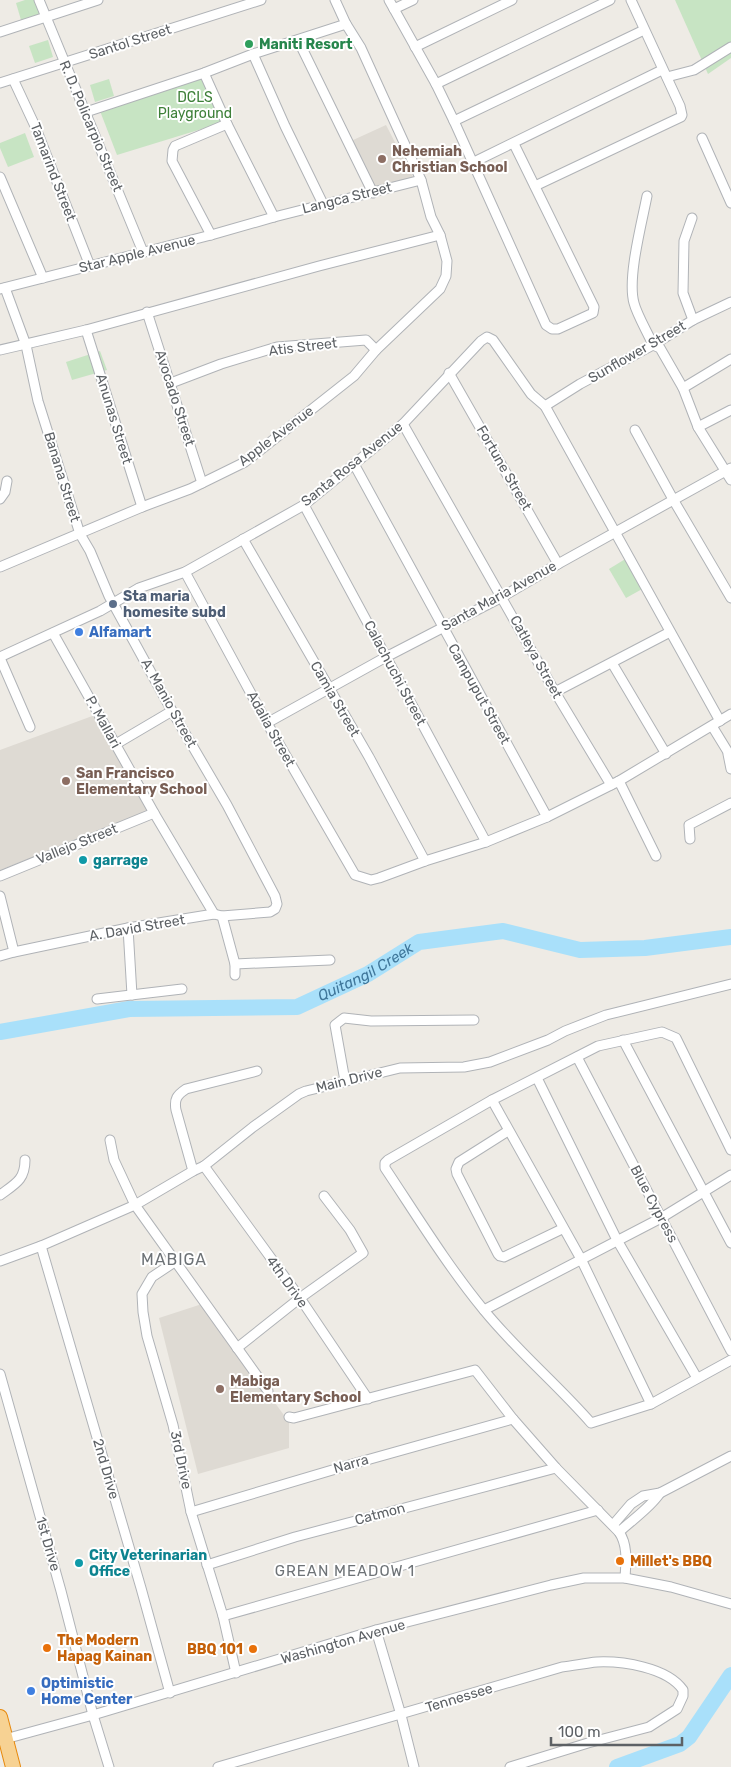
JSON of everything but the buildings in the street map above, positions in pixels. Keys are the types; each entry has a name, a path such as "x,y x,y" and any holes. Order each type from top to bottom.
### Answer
{"highway":[{"path":"0,1718 5,1750 13,1767"}],"street":[{"name":"R. D. Policarpio Street","path":"39,0 143,252"},
{"path":"0,32 98,0"},
{"name":"Santol Street","path":"0,84 260,0"},
{"name":"Apple Avenue","path":"0,567 202,483 245,462 354,376 376,350 444,284 447,261 440,235 431,217 421,180 361,48 346,24 335,0"},
{"path":"389,0 436,84 474,162 546,325 552,329 558,329 594,311 514,144"},
{"path":"394,9 413,0"},
{"path":"415,47 512,0"},
{"path":"436,84 610,0"},
{"path":"535,186 681,117 682,110 631,0"},
{"path":"86,112 346,24"},
{"path":"454,121 644,30"},
{"path":"298,40 373,193"},
{"path":"474,162 664,73 694,70 731,47"},
{"path":"253,54 323,204"},
{"path":"204,73 227,124 274,216"},
{"name":"Tamarind Street","path":"13,79 35,126 90,266"},
{"path":"212,235 172,162 171,155 175,146 227,124"},
{"path":"702,138 731,203"},
{"path":"0,177 43,278"},
{"name":"Langca Street","path":"274,216 421,180"},
{"path":"647,196 632,285 634,303 653,345 660,348 683,388 698,426 728,470 731,480"},
{"name":"Star Apple Avenue","path":"3,289 212,235 274,216"},
{"path":"692,218 684,241 682,293 693,320"},
{"path":"0,350 86,330 147,312 440,235"},
{"name":"Banana Street","path":"3,289 26,345 38,401 80,534 114,603"},
{"name":"Sunflower Street","path":"545,406 580,384 653,345 693,320 731,302"},
{"name":"Avocado Street","path":"147,312 202,483"},
{"name":"Anunas Street","path":"86,330 142,507"},
{"name":"Santa Rosa Avenue","path":"0,658 114,603 139,588 185,572 304,505 403,424 449,373 487,337 493,340 531,394 545,406"},
{"name":"Atis Street","path":"171,383 222,364 277,347 366,340 376,350"},
{"path":"683,388 731,359"},
{"name":"Fortune Street","path":"449,373 558,564"},
{"path":"545,406 670,632 730,755 731,770"},
{"path":"698,426 731,410"},
{"name":"Catleya Street","path":"403,424 555,692 615,783 656,856"},
{"path":"635,430 731,598"},
{"name":"Campuput Street","path":"354,464 547,817"},
{"name":"Santa Maria Avenue","path":"267,723 386,657 502,597 728,470"},
{"path":"0,499 6,492 7,480"},
{"name":"Calachuchi Street","path":"304,505 486,842"},
{"name":"Camia Street","path":"243,539 369,757 425,861"},
{"name":"Adalia Street","path":"185,572 267,723 356,875 366,880 379,878 425,861"},
{"name":"A. Manio Street","path":"114,603 172,711 227,805 275,896 277,904 275,909"},
{"path":"555,692 670,632"},
{"name":"P. Mallari","path":"53,633 154,813 218,915 235,964 235,975"},
{"path":"0,658 30,727"},
{"path":"612,663 666,754"},
{"path":"116,744 172,711"},
{"path":"425,861 486,842 592,796 731,714"},
{"path":"690,839 689,825 731,803"},
{"name":"Vallejo Street","path":"0,876 154,813"},
{"path":"0,896 14,952"},
{"name":"A. David Street","path":"0,956 128,928 218,915 270,912 275,909"},
{"path":"128,928 132,995"},
{"path":"235,964 330,960"},
{"name":"Main Drive","path":"0,1261 41,1246 135,1205 204,1166 299,1094 400,1068 464,1066 490,1062 606,1015 731,984"},
{"path":"97,999 182,989"},
{"path":"345,1081 335,1025 344,1018 352,1017 371,1021 474,1020"},
{"path":"731,1150 676,1038 662,1032 598,1046 492,1100 385,1163 385,1168 446,1261 484,1310 516,1346 591,1423 652,1404 731,1360"},
{"path":"622,1040 731,1243"},
{"name":"Blue Cypress","path":"577,1057 731,1351"},
{"path":"193,1171 174,1101 178,1094 186,1089 257,1072"},
{"path":"537,1078 617,1240 697,1378"},
{"path":"492,1100 580,1260 652,1404"},
{"path":"508,1132 460,1162 456,1169 498,1254 504,1257 562,1229"},
{"path":"110,1140 114,1160 135,1205 268,1391"},
{"path":"0,1195 22,1176 25,1171 25,1160"},
{"name":"4th Drive","path":"204,1166 300,1298 368,1399"},
{"path":"484,1310 661,1218 731,1175"},
{"path":"237,1348 300,1298 363,1253 350,1230 324,1196"},
{"name":"2nd Drive","path":"41,1246 136,1569 170,1693"},
{"name":"3rd Drive","path":"176,1261 152,1277 142,1294 147,1336 173,1425 191,1512 223,1616 236,1673"},
{"path":"289,1417 294,1418 474,1370 513,1419 556,1468 616,1528 624,1539 625,1578"},
{"name":"1st Drive","path":"0,1374 59,1582 93,1715 109,1767"},
{"name":"Narra","path":"191,1512 513,1419"},
{"path":"616,1528 631,1504 643,1496 660,1492 731,1456"},
{"name":"Catmon","path":"206,1565 295,1537 556,1468"},
{"path":"223,1616 598,1510"},
{"name":"Washington Avenue","path":"5,1750 93,1715 376,1630 584,1578 625,1578 684,1590 731,1604"},
{"path":"376,1630 414,1767"},
{"name":"Tennessee","path":"218,1767 562,1668 596,1662 623,1663 639,1666 673,1679 683,1690 683,1696 677,1709 649,1727 510,1767"}],"shaded area":[{"name":"Nehemiah Christian School","path":"386,125 413,177 375,188 351,141"},
{"name":"San Francisco Elementary School","path":"95,715 149,812 0,870 0,750"},
{"name":"Mabiga Elementary School","path":"202,1304 289,1422 289,1448 198,1474 159,1318"}],"green space":[{"path":"25,0 35,0 40,14 21,20 16,3"},
{"path":"675,0 731,0 731,58 708,74"},
{"path":"48,40 53,57 35,63 29,46"},
{"name":"DCLS Playground","path":"209,74 231,120 117,155 100,111"},
{"path":"109,79 114,96 95,102 90,85"},
{"path":"25,133 34,157 8,167 0,148 0,143"},
{"path":"100,351 107,370 72,380 66,362"},
{"path":"627,558 644,588 626,598 609,569"}],"waterway":[{"name":"Quitangil Creek","path":"0,1032 129,1009 297,1007 368,974 419,942 503,931 580,950 645,948 731,937"},
{"path":"617,1767 680,1744 689,1737 731,1675"}],"place":[{"name":"Maniti Resort","path":"249,44"},
{"name":"Nehemiah Christian School","path":"382,159"},
{"name":"Sta maria homesite subd","path":"113,604"},
{"name":"Alfamart","path":"79,632"},
{"name":"San Francisco Elementary School","path":"66,781"},
{"name":"garrage","path":"83,860"},
{"name":"Mabiga Elementary School","path":"220,1389"},
{"name":"Millet's BBQ","path":"620,1561"},
{"name":"City Veterinarian Office","path":"79,1563"},
{"name":"The Modern Hapag Kainan","path":"47,1648"},
{"name":"BBQ 101","path":"253,1649"},
{"name":"Optimistic Home Center","path":"31,1691"}],"district":[{"name":"MABIGA","path":"174,1259"},
{"name":"GREAN MEADOW 1","path":"345,1571"}]}
